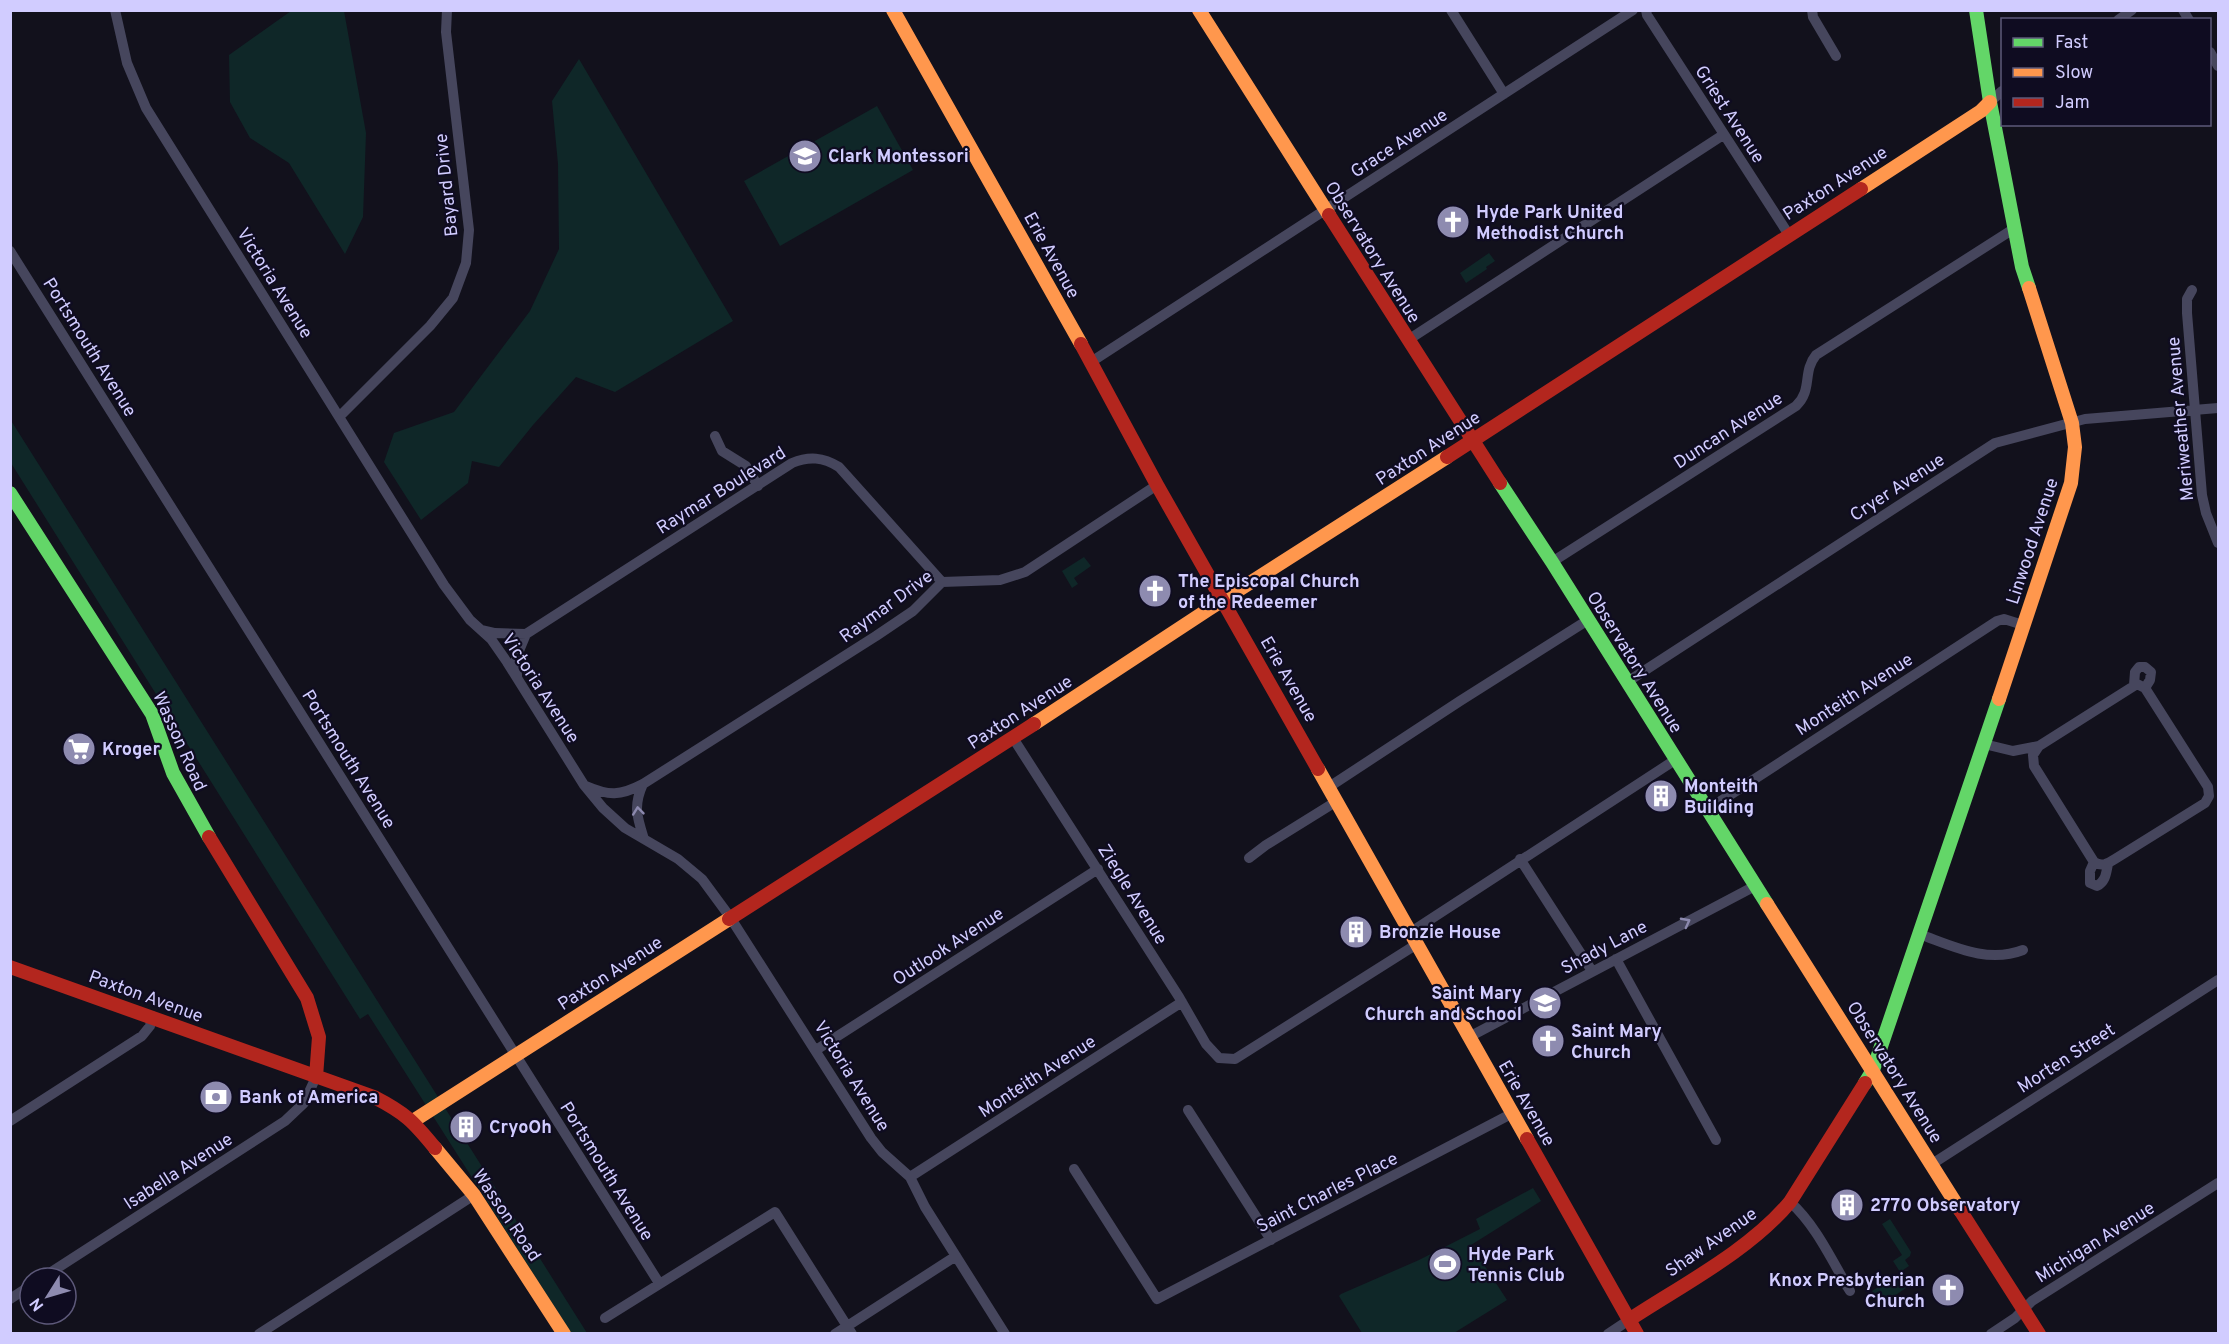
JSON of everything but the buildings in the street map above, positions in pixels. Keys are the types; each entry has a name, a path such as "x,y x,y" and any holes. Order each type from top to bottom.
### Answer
{"street":[{"name":"Victoria Avenue","path":"115,10 127,63 146,108 444,585 470,620 491,639 584,785 603,808 625,828 678,859 702,879 730,917 871,1138 882,1152 910,1177 925,1208 1005,1334"},
{"name":"Bayard Drive","path":"339,417 430,326 453,298 466,263 469,230 446,32 447,10"},
{"name":"Erie Avenue","path":"893,10 1091,362 1157,485 1637,1334"},
{"name":"Observatory Avenue","path":"1199,10 1472,441 1552,562 2039,1334"},
{"path":"1451,10 1504,94"},
{"name":"Grace Avenue","path":"1091,362 1634,10"},
{"name":"Griest Avenue","path":"1646,10 1647,15 1788,235"},
{"path":"1812,10 1836,56"},
{"name":"Linwood Avenue","path":"1873,1070 2071,483 2075,447 2072,423 2022,267 1990,102 1976,10"},
{"name":"Paxton Avenue","path":"10,967 374,1097 413,1120 1013,738 1472,441 1981,111 2001,92"},
{"path":"1408,340 1723,135"},
{"name":"Duncan Avenue","path":"1552,562 1796,406 1806,393 1809,368 1816,355 2015,228"},
{"name":"Portsmouth Avenue","path":"10,251 659,1284"},
{"name":"Meriweather Avenue","path":"2192,290 2187,299 2187,313 2202,495 2206,513 2218,543"},
{"name":"Cryer Avenue","path":"1627,682 1995,443 2085,419 2218,408"},
{"path":"715,436 722,451 746,466 758,486"},
{"name":"Raymar Boulevard","path":"526,634 801,459 821,459 839,467 942,582"},
{"name":"Raymar Drive","path":"584,785 602,793 628,792 876,636 913,610 942,582 1000,580 1025,572 1157,485"},
{"name":"Wasson Road","path":"10,493 152,714 173,773 187,801 307,998 321,1038 316,1077"},
{"path":"1329,787 1588,620"},
{"name":"Monteith Avenue","path":"1707,810 1997,621 2004,620 2023,626"},
{"path":"481,629 495,633 526,634 516,658 517,678"},
{"path":"1984,744 2013,751 2034,766 2094,862 2099,865 2108,864 2205,803 2213,788 2140,686 2039,746 2013,751"},
{"name":"Ziegle Avenue","path":"1013,738 1098,869 1212,1053 1219,1058 1235,1059 1414,938"},
{"path":"2034,766 2033,755 2039,746"},
{"path":"1414,938 1520,859 1675,760"},
{"path":"643,784 637,797 636,813 644,839"},
{"path":"1250,858 1266,845 1337,801"},
{"path":"2205,803 2218,803"},
{"path":"1520,859 1592,971"},
{"path":"2094,862 2090,883 2097,886 2102,884 2106,877 2108,864"},
{"name":"Outlook Avenue","path":"816,1050 1098,869"},
{"name":"Shady Lane","path":"1469,1037 1755,886"},
{"path":"1918,934 1977,954 1997,957 2023,950"},
{"path":"1616,959 1716,1140"},
{"name":"Morten Street","path":"1932,1164 2218,980"},
{"name":"Monteith Avenue","path":"910,1177 1182,1002"},
{"path":"10,1121 142,1036 150,1026 152,1016"},
{"name":"Shaw Avenue","path":"1608,1334 1752,1240 1780,1214 1790,1202 1873,1070"},
{"name":"Isabella Avenue","path":"61,1266 285,1121 304,1103 316,1077"},
{"path":"1188,1110 1271,1240"},
{"name":"Saint Charles Place","path":"1074,1169 1157,1299 1511,1114"},
{"name":"Wasson Road","path":"413,1120 474,1195 564,1334"},
{"name":"Michigan Avenue","path":"1991,1334 2015,1318 2032,1301 2218,1183"},
{"path":"259,1334 474,1195"},
{"path":"1790,1202 1798,1209 1825,1248 1851,1291"},
{"path":"605,1318 775,1212 850,1330"},
{"path":"835,1334 850,1330 956,1257"}],"green space":[{"path":"291,11 344,11 366,133 363,217 345,254 289,163 250,138 230,102 229,55"},
{"path":"579,59 733,321 615,392 576,377 499,467 472,461 468,483 421,520 384,462 394,433 454,412 530,311 559,249 558,164 552,101"},
{"path":"877,106 913,170 780,246 744,181"},
{"path":"1489,253 1495,261 1466,283 1460,273"},
{"path":"10,419 587,1333 571,1333 368,1014 360,1019 11,463"},
{"path":"1084,557 1091,566 1074,578 1078,584 1072,588 1062,571"},
{"name":"Hyde Park Tennis Club","path":"1533,1188 1541,1201 1471,1245 1507,1300 1454,1333 1362,1333 1339,1296 1341,1294 1419,1260 1480,1229 1476,1219"},
{"path":"1890,1219 1911,1252 1905,1260 1909,1266 1900,1272 1893,1261 1902,1255 1882,1224"},
{"path":"1898,1275 1906,1288 1888,1300 1882,1296 1876,1296 1872,1291"}],"traffic: fast":[{"path":"1976,10 1990,102 2022,267 2029,288"},
{"path":"1500,483 1767,904"},
{"path":"10,493 152,714 173,773 209,837"},
{"path":"1865,1083 1873,1070 1999,699"}],"traffic: slow":[{"path":"893,10 1081,344"},
{"path":"1199,10 1329,215"},
{"path":"1861,189 1981,111 1990,102"},
{"path":"1999,699 2071,483 2075,447 2072,423 2029,288"},
{"path":"1034,724 1447,457"},
{"path":"1318,769 1527,1139"},
{"path":"1767,904 1960,1210"},
{"path":"413,1121 729,919"},
{"path":"435,1148 474,1195 564,1334"}],"traffic: jam":[{"path":"1447,457 1861,189"},
{"path":"1329,215 1500,483"},
{"path":"1081,344 1157,485 1318,769"},
{"path":"729,919 1034,724"},
{"path":"209,837 307,998 319,1037 316,1077"},
{"path":"10,967 374,1097 408,1118 435,1148"},
{"path":"1629,1320 1735,1252 1773,1220 1790,1202 1865,1083"},
{"path":"1527,1139 1637,1334"},
{"path":"1960,1210 2039,1334"}],"place":[{"name":"Clark Montessori","path":"805,156"},
{"name":"Hyde Park United Methodist Church","path":"1453,222"},
{"name":"The Episcopal Church of the Redeemer","path":"1155,591"},
{"name":"Kroger","path":"79,749"},
{"name":"Monteith Building","path":"1661,796"},
{"name":"Bronzie House","path":"1356,932"},
{"name":"Saint Mary Church and School","path":"1545,1003"},
{"name":"Saint Mary Church","path":"1548,1041"},
{"name":"Bank of America","path":"216,1097"},
{"name":"CryoOh","path":"466,1127"},
{"name":"2770 Observatory","path":"1847,1205"},
{"name":"Hyde Park Tennis Club","path":"1445,1264"},
{"name":"Knox Presbyterian Church","path":"1948,1290"}]}
